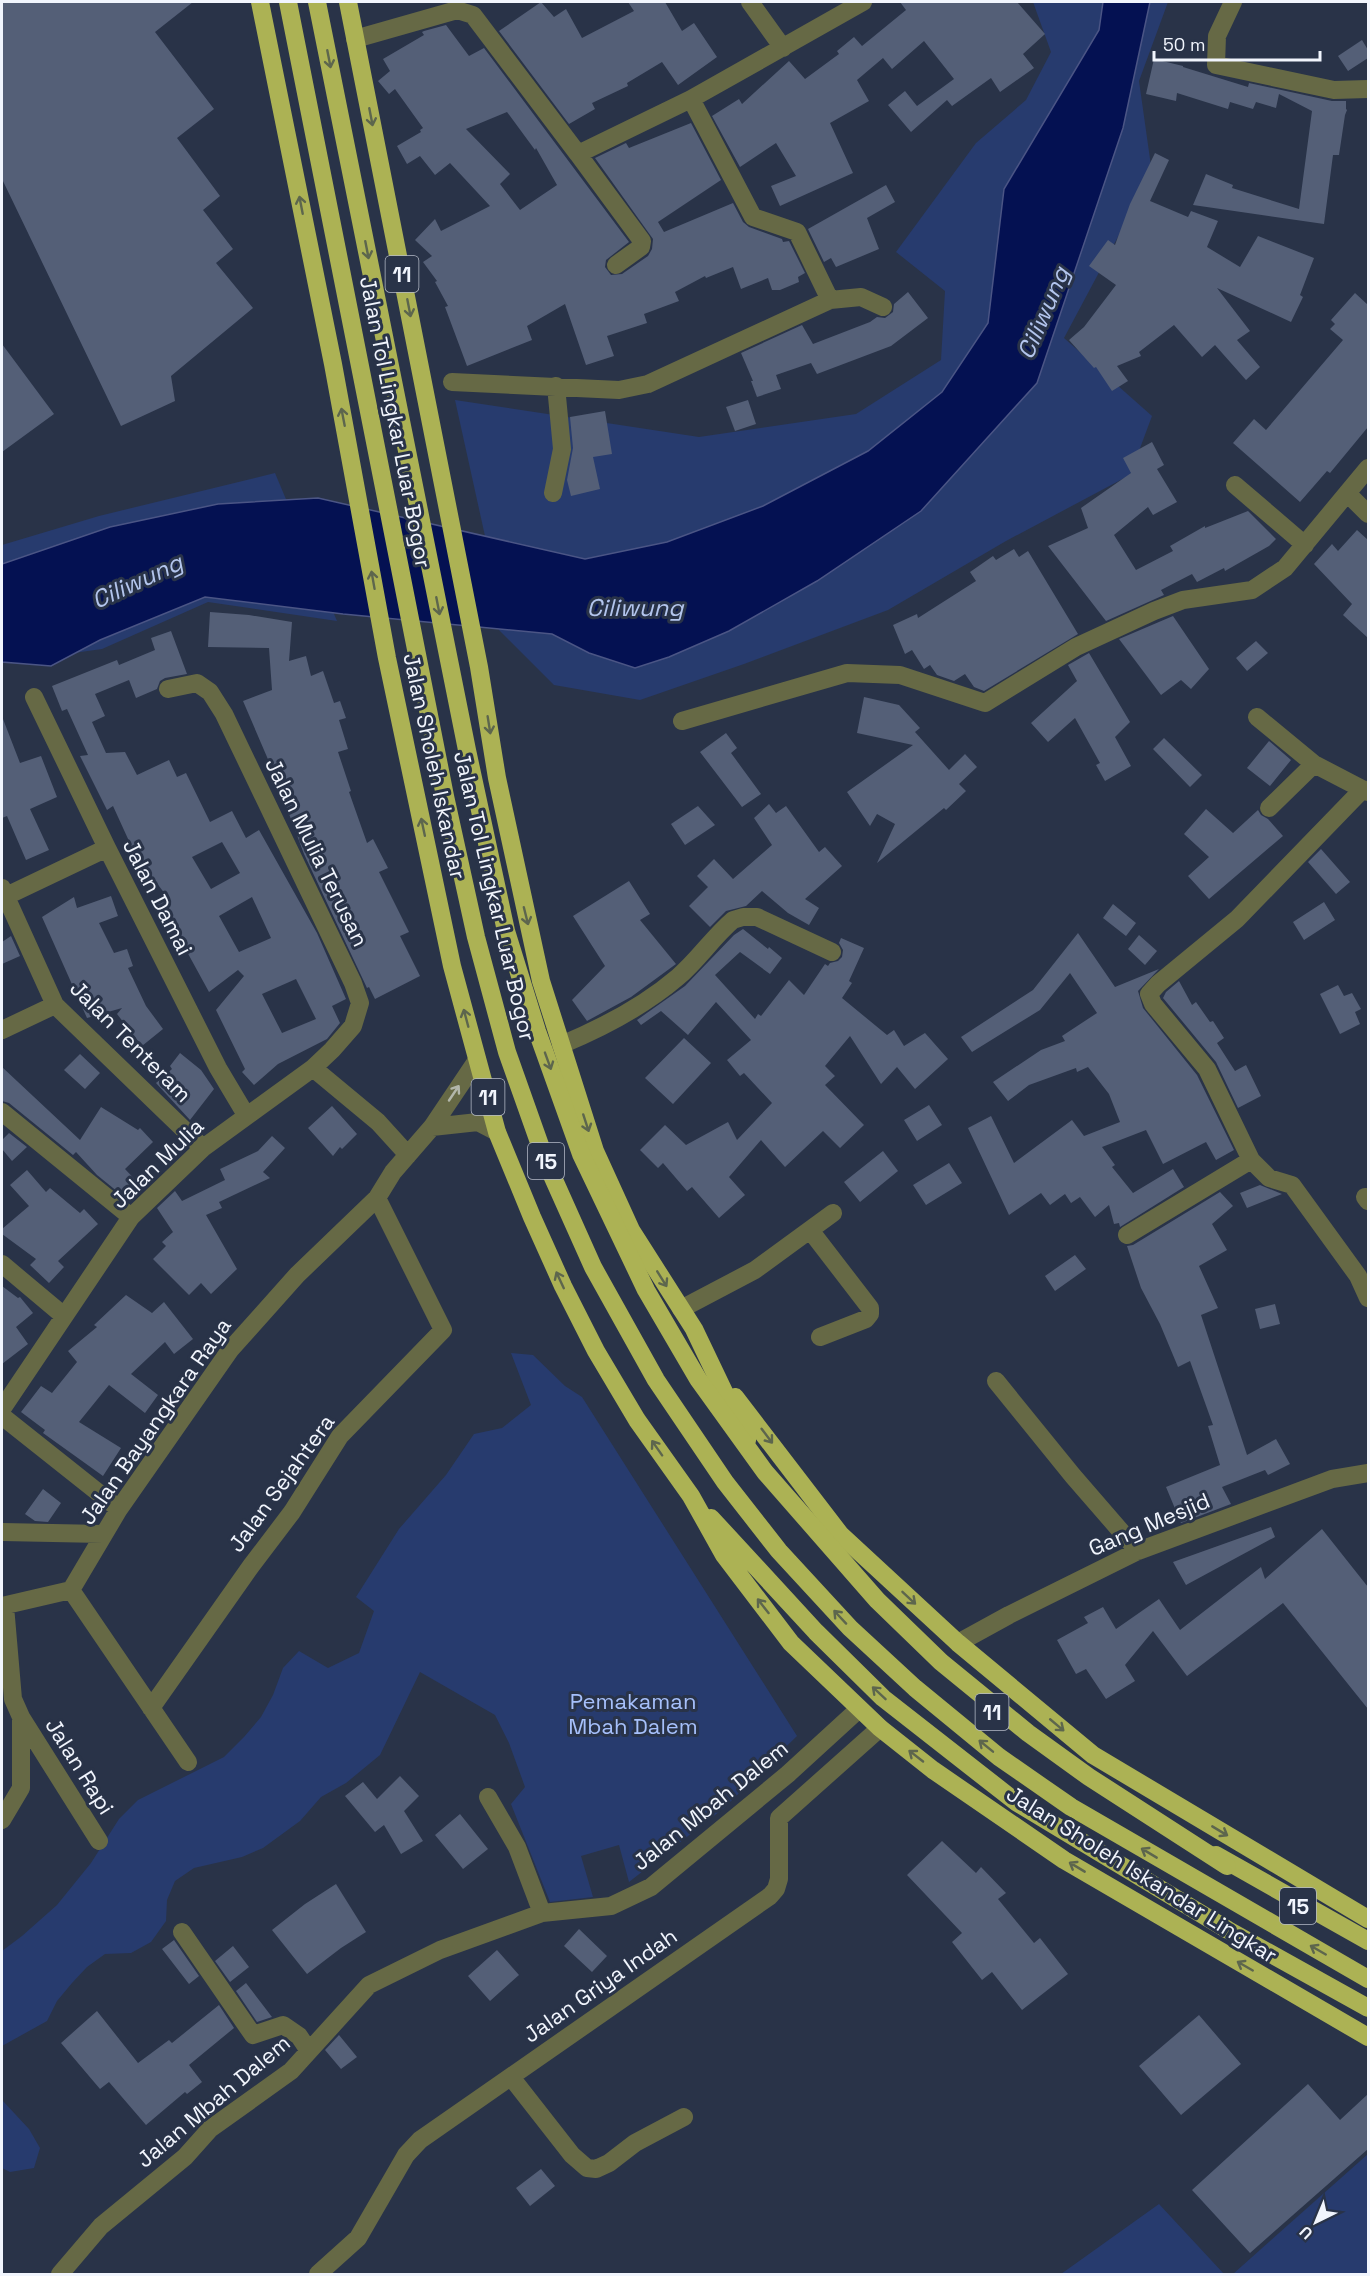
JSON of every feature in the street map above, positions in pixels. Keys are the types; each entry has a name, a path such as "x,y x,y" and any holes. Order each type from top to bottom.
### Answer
{"highway":[{"name":"Jalan Sholeh Iskandar","path":"260,2 354,474 387,658 452,966 497,1132 558,1276 596,1351 637,1420 691,1496"},
{"name":"Jalan Tol Lingkar Luar Bogor","path":"288,2 445,796 476,937 507,1052 546,1162 593,1267 656,1380 725,1482 787,1559 850,1628 907,1681 999,1757 1071,1807 1368,1979"},
{"name":"Jalan Tol Lingkar Luar Bogor","path":"317,2 462,727 506,931 537,1031 581,1154 646,1290 698,1379 765,1472 877,1600 941,1662 1028,1733 1089,1777 1227,1866 1368,1946"},
{"name":"11","path":"348,2 479,667 497,778 541,981 595,1151 631,1230 681,1309 717,1374 772,1494 909,1642 1052,1761 1368,1941"},
{"path":"717,1374 840,1534 958,1643 1093,1755 1368,1919"},
{"name":"11","path":"691,1496 816,1632 883,1698 1016,1802 1228,1930 1368,2008"},
{"name":"Jalan Sholeh Iskandar Lingkar","path":"691,1496 724,1555 791,1643 880,1728 933,1770 1064,1860 1368,2037"}],"street":[{"path":"750,2 783,48"},
{"path":"578,154 690,99 863,2"},
{"path":"1233,2 1217,36 1216,65 1334,90 1368,89"},
{"path":"355,39 458,10 474,15 642,241 641,247 616,265"},
{"path":"690,99 753,217 797,232 830,300"},
{"path":"452,382 619,390 648,384 830,300 861,297 883,307"},
{"path":"553,493 562,449 556,386"},
{"path":"682,721 847,673 900,675 986,703 1076,647 1154,611 1184,600 1252,590 1285,567 1368,468"},
{"path":"1235,486 1305,545"},
{"path":"1347,493 1368,514"},
{"name":"Jalan Mulia Terusan","path":"168,689 197,683 210,692 224,714 352,983 360,1004 353,1026 313,1068"},
{"name":"Jalan Damai","path":"34,697 218,1068 246,1115"},
{"path":"1257,717 1314,764 1366,791 1237,918 1149,994 1153,1004 1207,1069 1251,1160 1269,1178 1292,1185 1363,1273 1368,1298"},
{"path":"1269,808 1314,764"},
{"path":"3,894 107,848"},
{"name":"Jalan Tenteram","path":"3,894 55,1005 203,1148"},
{"path":"561,1045 595,1031 650,998 678,976 733,920 757,917 832,952"},
{"path":"2,1030 55,1005"},
{"name":"Jalan Bayangkara Raya","path":"71,1590 119,1509 230,1350 297,1275 377,1198 393,1172 432,1127 477,1060"},
{"path":"313,1068 378,1122 408,1155"},
{"name":"Jalan Mulia","path":"2,1409 131,1217 203,1148 313,1068"},
{"path":"2,1112 131,1217"},
{"path":"432,1127 478,1122 497,1132"},
{"path":"1127,1235 1190,1199 1251,1160"},
{"name":"Jalan Sejahtera","path":"151,1708 292,1512 340,1437 443,1330 377,1198"},
{"path":"681,1309 755,1270 834,1213"},
{"path":"810,1230 870,1308 870,1314 866,1318 820,1336"},
{"path":"2,1264 64,1316"},
{"path":"996,1381 1073,1476 1138,1551"},
{"path":"2,1416 119,1509"},
{"name":"Gang Mesjid","path":"958,1643 1138,1551 1332,1479 1368,1473"},
{"path":"2,1532 103,1534"},
{"path":"3,1606 71,1590 188,1762"},
{"name":"Jalan Rapi","path":"3,1606 7,1700 21,1717 99,1841"},
{"name":"Jalan Mbah Dalem","path":"60,2274 101,2226 185,2157 210,2129 291,2071 369,1985 440,1950 542,1913 611,1906 651,1887 788,1774 859,1709"},
{"path":"2,1820 8,1799 21,1788 21,1717"},
{"name":"Jalan Griya Indah","path":"318,2274 358,2238 406,2155 420,2140 770,1896 776,1889 779,1879 779,1818 880,1728"},
{"path":"488,1797 517,1847 542,1913"},
{"path":"182,1932 253,2035 283,2025 299,2036 309,2051"},
{"path":"511,2077 572,2156 587,2168 596,2169 609,2163 635,2143 684,2117"}],"green space":[{"path":"1033,2 1168,2 1139,81 1152,173 1064,338 1152,416 1130,475 1006,541 888,610 744,664 640,700 554,685 499,630 485,536 455,400 699,437 856,414 941,360 945,291 896,252 976,143 1026,100 1051,52"},
{"path":"275,473 337,621 208,602 102,649 2,663 2,545 99,516"},
{"name":"Pemakaman Mbah Dalem","path":"511,1353 533,1355 565,1386 582,1397 797,1736 724,1808 629,1882 619,1845 581,1856 593,1897 550,1902 511,1804 525,1787 509,1743 495,1715 420,1672 380,1755 346,1783 321,1797 300,1821 263,1848 242,1857 194,1868 175,1881 167,1900 166,1921 151,1942 131,1953 105,1954 87,1967 72,1983 57,2001 47,2021 2,2046 2,1951 57,1905 91,1863 119,1819 138,1800 224,1757 244,1737 261,1717 273,1695 283,1668 299,1651 328,1668 359,1653 374,1611 356,1597 399,1529 446,1475 474,1434 502,1428 531,1405"},
{"path":"2,2100 29,2129 40,2148 34,2168 10,2172 2,2168"},
{"path":"1368,2154 1368,2274 1233,2274"},
{"path":"1159,2204 1224,2274 1061,2274"}],"water":[{"name":"Ciliwung","path":"1103,2 1150,2 1123,128 1037,383 921,511 817,581 729,631 669,657 635,668 589,653 552,634 343,614 205,597 100,640 51,666 2,662 2,564 110,527 218,504 318,498 585,559 667,542 763,506 868,451 942,392 988,323 1004,189 1099,30"}],"building":[{"path":"2,2 193,2 155,32 214,109 177,138 220,196 203,210 233,249 216,263 253,308 171,376 175,401 121,426 2,179"},
{"path":"541,2 554,17 566,9 582,38 634,11 628,2 665,2 682,31 694,23 717,57 678,85 662,62 627,83 628,86 592,103 595,109 569,124 499,31"},
{"path":"900,2 1017,2 1045,34 1023,54 1034,68 1000,92 991,78 952,106 947,100 911,132 888,105 905,91 917,106 954,79 924,41 892,69 883,58 857,80 869,101 830,123 853,173 780,206 771,186 796,176 776,143 740,167 712,116 739,99 742,104 789,61 805,79 839,54 837,51 854,37 862,46 906,10"},
{"path":"446,25 469,56 484,48 629,242 606,260 605,267 611,275 622,274 648,256 652,249 653,239 595,158 626,143 629,148 691,123 721,180 658,222 664,232 733,203 743,222 749,227 782,239 783,242 789,241 805,273 798,277 799,282 780,290 772,290 768,278 741,289 733,267 706,278 705,276 675,292 679,301 644,314 647,323 607,336 614,356 586,365 565,304 527,326 532,340 467,366 445,307 448,306 435,282 437,281 423,262 432,256 415,240 435,219 441,231 490,206 450,163 435,175 420,156 407,164 397,146 421,132 423,128 395,89 389,94 378,81 390,71 383,59 424,35 422,32","holes":["507,112 535,150 536,148 557,185 520,210 500,184 510,174 466,129"]},
{"path":"1362,40 1368,50 1368,58 1348,71 1338,56"},
{"path":"1154,59 1248,87 1249,83 1332,101 1346,101 1347,110 1339,155 1333,155 1324,224 1193,205 1206,174 1233,185 1232,188 1299,209 1312,111 1279,94 1276,108 1256,102 1253,109 1230,102 1228,109 1177,93 1176,101 1146,94"},
{"path":"1155,153 1169,160 1150,201 1188,217 1191,211 1218,221 1207,247 1240,267 1258,236 1314,258 1300,295 1303,297 1291,322 1217,288 1250,331 1237,340 1260,367 1246,380 1215,345 1202,357 1174,325 1139,352 1141,356 1117,366 1128,381 1112,391 1096,367 1094,368 1069,340 1084,327 1116,285 1089,266 1108,240 1115,245 1130,204"},
{"path":"886,185 895,202 867,218 879,249 836,267 831,258 824,262 808,229"},
{"path":"908,292 928,318 891,346 817,374 811,363 776,375 781,389 757,397 741,353 802,325 813,344 870,322 877,317 885,318 893,312 894,304"},
{"path":"1355,293 1368,305 1368,427 1330,473 1327,471 1300,502 1233,443 1254,419 1266,430 1343,340 1330,329 1335,324 1331,320"},
{"path":"2,344 54,414 2,452"},
{"path":"748,400 756,424 735,431 726,407"},
{"path":"605,411 612,454 593,457 600,489 571,496 567,480 573,448 570,417"},
{"path":"1152,442 1164,465 1157,469 1177,502 1153,515 1148,507 1114,535 1136,570 1173,551 1170,546 1205,526 1205,528 1248,511 1276,539 1269,546 1225,571 1224,568 1197,582 1192,574 1161,590 1164,595 1106,621 1048,546 1088,528 1081,508 1131,473 1123,458"},
{"path":"1357,530 1368,540 1368,638 1343,615 1352,604 1314,564 1332,544 1338,551"},
{"path":"1014,549 1019,557 1028,551 1078,634 984,691 974,687 965,674 954,681 937,675 930,665 924,669 912,650 905,654 893,625 917,614 918,618 976,581 970,572 993,556 996,560"},
{"path":"210,612 292,622 289,661 306,656 311,676 323,671 334,703 340,701 346,718 339,720 348,749 338,752 351,791 349,792 367,843 373,839 388,868 379,872 409,932 400,936 420,976 375,999 369,987 367,988 304,854 273,771 243,701 272,690 269,648 208,647"},
{"path":"1173,616 1209,669 1191,689 1181,680 1161,695 1119,639"},
{"path":"171,631 187,674 165,678 160,681 157,689 136,698 129,680 95,694 105,716 92,722 106,753 125,752 137,775 169,760 177,777 186,773 210,822 232,811 246,838 259,830 317,933 346,999 332,1006 340,1023 327,1039 278,1064 254,1085 242,1072 245,1069 216,1010 244,976 238,970 209,992 180,939 177,941 163,917 161,919 150,902 165,894 141,862 139,863 113,806 107,810 80,756 88,755 67,709 62,711 52,686 117,660 119,665 155,650 151,638","holes":["222,842 240,873 211,889 192,857","252,897 271,938 239,952 219,916","296,979 316,1019 282,1033 262,994"]},
{"path":"1256,641 1268,653 1247,671 1236,658"},
{"path":"1089,653 1130,722 1115,737 1131,766 1105,781 1096,765 1100,763 1075,718 1048,742 1031,723 1077,681 1068,665"},
{"path":"864,697 899,705 920,728 915,732 949,770 965,754 977,767 959,784 966,791 946,810 944,808 877,863 895,824 877,814 870,826 847,792 913,745 857,733"},
{"path":"3,719 20,763 41,756 57,797 30,809 49,850 26,860 7,816 2,818"},
{"path":"726,733 737,748 731,753 761,794 742,807 700,752"},
{"path":"1164,738 1202,775 1190,787 1153,749"},
{"path":"1269,741 1291,760 1270,786 1247,768"},
{"path":"769,804 776,813 786,806 819,852 825,847 842,866 805,899 819,908 809,925 788,913 762,891 746,906 726,911 710,927 689,906 708,887 697,876 714,859 733,879 772,845 754,818"},
{"path":"698,806 715,825 685,845 671,824"},
{"path":"1206,809 1233,833 1258,810 1283,836 1209,899 1188,876 1209,857 1184,834"},
{"path":"1321,849 1350,882 1336,894 1308,862"},
{"path":"629,881 650,914 640,920 676,964 631,997 587,1021 572,1000 605,966 573,916"},
{"path":"111,896 118,916 99,923 114,953 127,949 133,966 128,968 146,1006 163,1029 142,1046 117,1014 122,1008 87,1018 42,917 74,897 77,908"},
{"path":"1324,902 1335,920 1304,940 1293,922"},
{"path":"1113,904 1136,923 1126,936 1103,918"},
{"path":"743,929 782,958 770,974 740,952 715,975 755,1019 758,1014 761,1016 789,980 804,995 825,964 828,966 842,957 843,950 839,943 841,938 864,948 849,981 852,983 842,998 887,1035 894,1030 904,1046 925,1033 948,1059 915,1089 897,1067 881,1084 850,1036 825,1066 835,1076 825,1085 864,1125 840,1148 823,1131 785,1167 761,1140 729,1177 745,1195 719,1218 692,1187 687,1191 663,1163 658,1168 640,1150 665,1125 686,1145 728,1122 737,1140 772,1103 744,1073 740,1076 727,1060 751,1040 716,1002 688,1035 661,1011 641,1025 637,1020 685,986 734,935"},
{"path":"1078,933 1115,987 1159,969 1138,991 1143,1008 1197,1075 1234,1150 1216,1160 1206,1142 1163,1164 1146,1130 1102,1147 1115,1165 1112,1167 1133,1193 1173,1169 1184,1187 1120,1227 1119,1223 1114,1224 1109,1205 1095,1217 1080,1197 1071,1203 1065,1194 1050,1205 1041,1193 1009,1215 968,1128 991,1116 1014,1163 1072,1120 1084,1136 1120,1122 1109,1094 1088,1067 1077,1072 1076,1068 1029,1085 1008,1101 993,1082 1041,1050 1065,1041 1062,1036 1097,1013 1070,973 1040,1010 972,1052 961,1037 1033,990"},
{"path":"1139,935 1157,951 1145,965 1128,949"},
{"path":"11,936 20,956 2,964 2,942"},
{"path":"1179,981 1192,1005 1196,1002 1224,1038 1217,1043 1235,1071 1246,1065 1261,1096 1238,1108 1216,1062 1163,998 1166,992"},
{"path":"1338,985 1344,996 1352,993 1361,1009 1355,1012 1360,1024 1340,1034 1320,994"},
{"path":"684,1038 711,1063 673,1104 645,1078"},
{"path":"180,1053 201,1070 214,1089 190,1120 156,1083 172,1069 170,1066"},
{"path":"80,1054 100,1073 85,1089 64,1070"},
{"path":"2,1067 80,1140 101,1107 138,1130 140,1128 153,1142 125,1169 142,1187 129,1201 97,1175 76,1152 73,1155 9,1103 2,1101"},
{"path":"929,1105 942,1125 917,1141 904,1120"},
{"path":"332,1106 357,1134 342,1149 340,1147 333,1156 308,1128"},
{"path":"9,1133 27,1147 12,1161 2,1149 2,1140"},
{"path":"272,1136 285,1148 263,1172 270,1178 219,1202 222,1208 206,1215 237,1269 211,1294 201,1283 189,1295 153,1259 166,1246 162,1242 173,1232 157,1208 175,1191 182,1201 225,1180 220,1169 258,1151"},
{"path":"883,1151 898,1171 860,1202 844,1182"},
{"path":"949,1163 962,1183 926,1205 913,1185"},
{"path":"27,1170 46,1192 50,1188 80,1213 84,1209 98,1224 58,1261 64,1267 49,1283 30,1265 36,1259 2,1234 2,1229 29,1206 10,1185"},
{"path":"1260,1185 1282,1194 1247,1208 1240,1193"},
{"path":"1220,1192 1233,1206 1212,1224 1227,1250 1199,1266 1218,1308 1201,1315 1247,1455 1276,1439 1290,1464 1268,1475 1265,1470 1222,1487 1231,1504 1181,1523 1166,1487 1220,1465 1208,1426 1213,1425 1190,1361 1178,1367 1160,1324 1141,1288 1127,1246 1133,1245"},
{"path":"1075,1255 1086,1269 1055,1291 1045,1276"},
{"path":"2,1286 18,1298 20,1297 33,1313 16,1327 28,1344 2,1364"},
{"path":"126,1295 152,1313 164,1302 193,1339 174,1354 165,1342 131,1374 158,1395 145,1413 109,1385 79,1422 121,1448 103,1476 43,1433 45,1430 21,1412 41,1386 52,1393 77,1362 68,1351 97,1327 94,1325"},
{"path":"1275,1304 1280,1324 1260,1329 1255,1309"},
{"path":"43,1489 61,1503 48,1522 35,1521 25,1514"},
{"path":"1271,1527 1275,1537 1186,1585 1173,1562"},
{"path":"1322,1529 1368,1587 1368,1709 1283,1603 1187,1676 1153,1631 1125,1665 1135,1681 1106,1699 1086,1669 1076,1674 1057,1640 1088,1623 1084,1617 1103,1607 1116,1629 1159,1599 1180,1630 1261,1567 1265,1579"},
{"path":"400,1776 419,1796 404,1811 423,1841 401,1854 384,1825 375,1832 345,1796 363,1782 377,1799"},
{"path":"460,1814 488,1849 463,1869 435,1835"},
{"path":"942,1841 976,1873 981,1867 1006,1893 998,1899 1034,1943 1040,1938 1068,1974 1022,2010 992,1972 982,1980 952,1942 962,1933 907,1875"},
{"path":"336,1884 366,1932 307,1974 272,1930 305,1904"},
{"path":"579,1929 607,1956 592,1972 564,1946"},
{"path":"174,1940 199,1976 189,1984 162,1949"},
{"path":"233,1946 249,1967 230,1982 215,1961"},
{"path":"497,1950 519,1975 490,2001 468,1976"},
{"path":"246,1983 272,2017 257,2022 236,1991"},
{"path":"219,2005 234,2028 189,2065 202,2082 187,2094 185,2092 146,2125 109,2082 100,2089 61,2043 97,2011 138,2063 169,2040 172,2043"},
{"path":"1199,2015 1241,2064 1181,2115 1139,2066"},
{"path":"339,2035 357,2057 341,2069 325,2050"},
{"path":"1308,2084 1340,2120 1368,2094 1368,2149 1250,2253 1192,2190"},
{"path":"541,2169 555,2186 530,2206 516,2188"}]}
